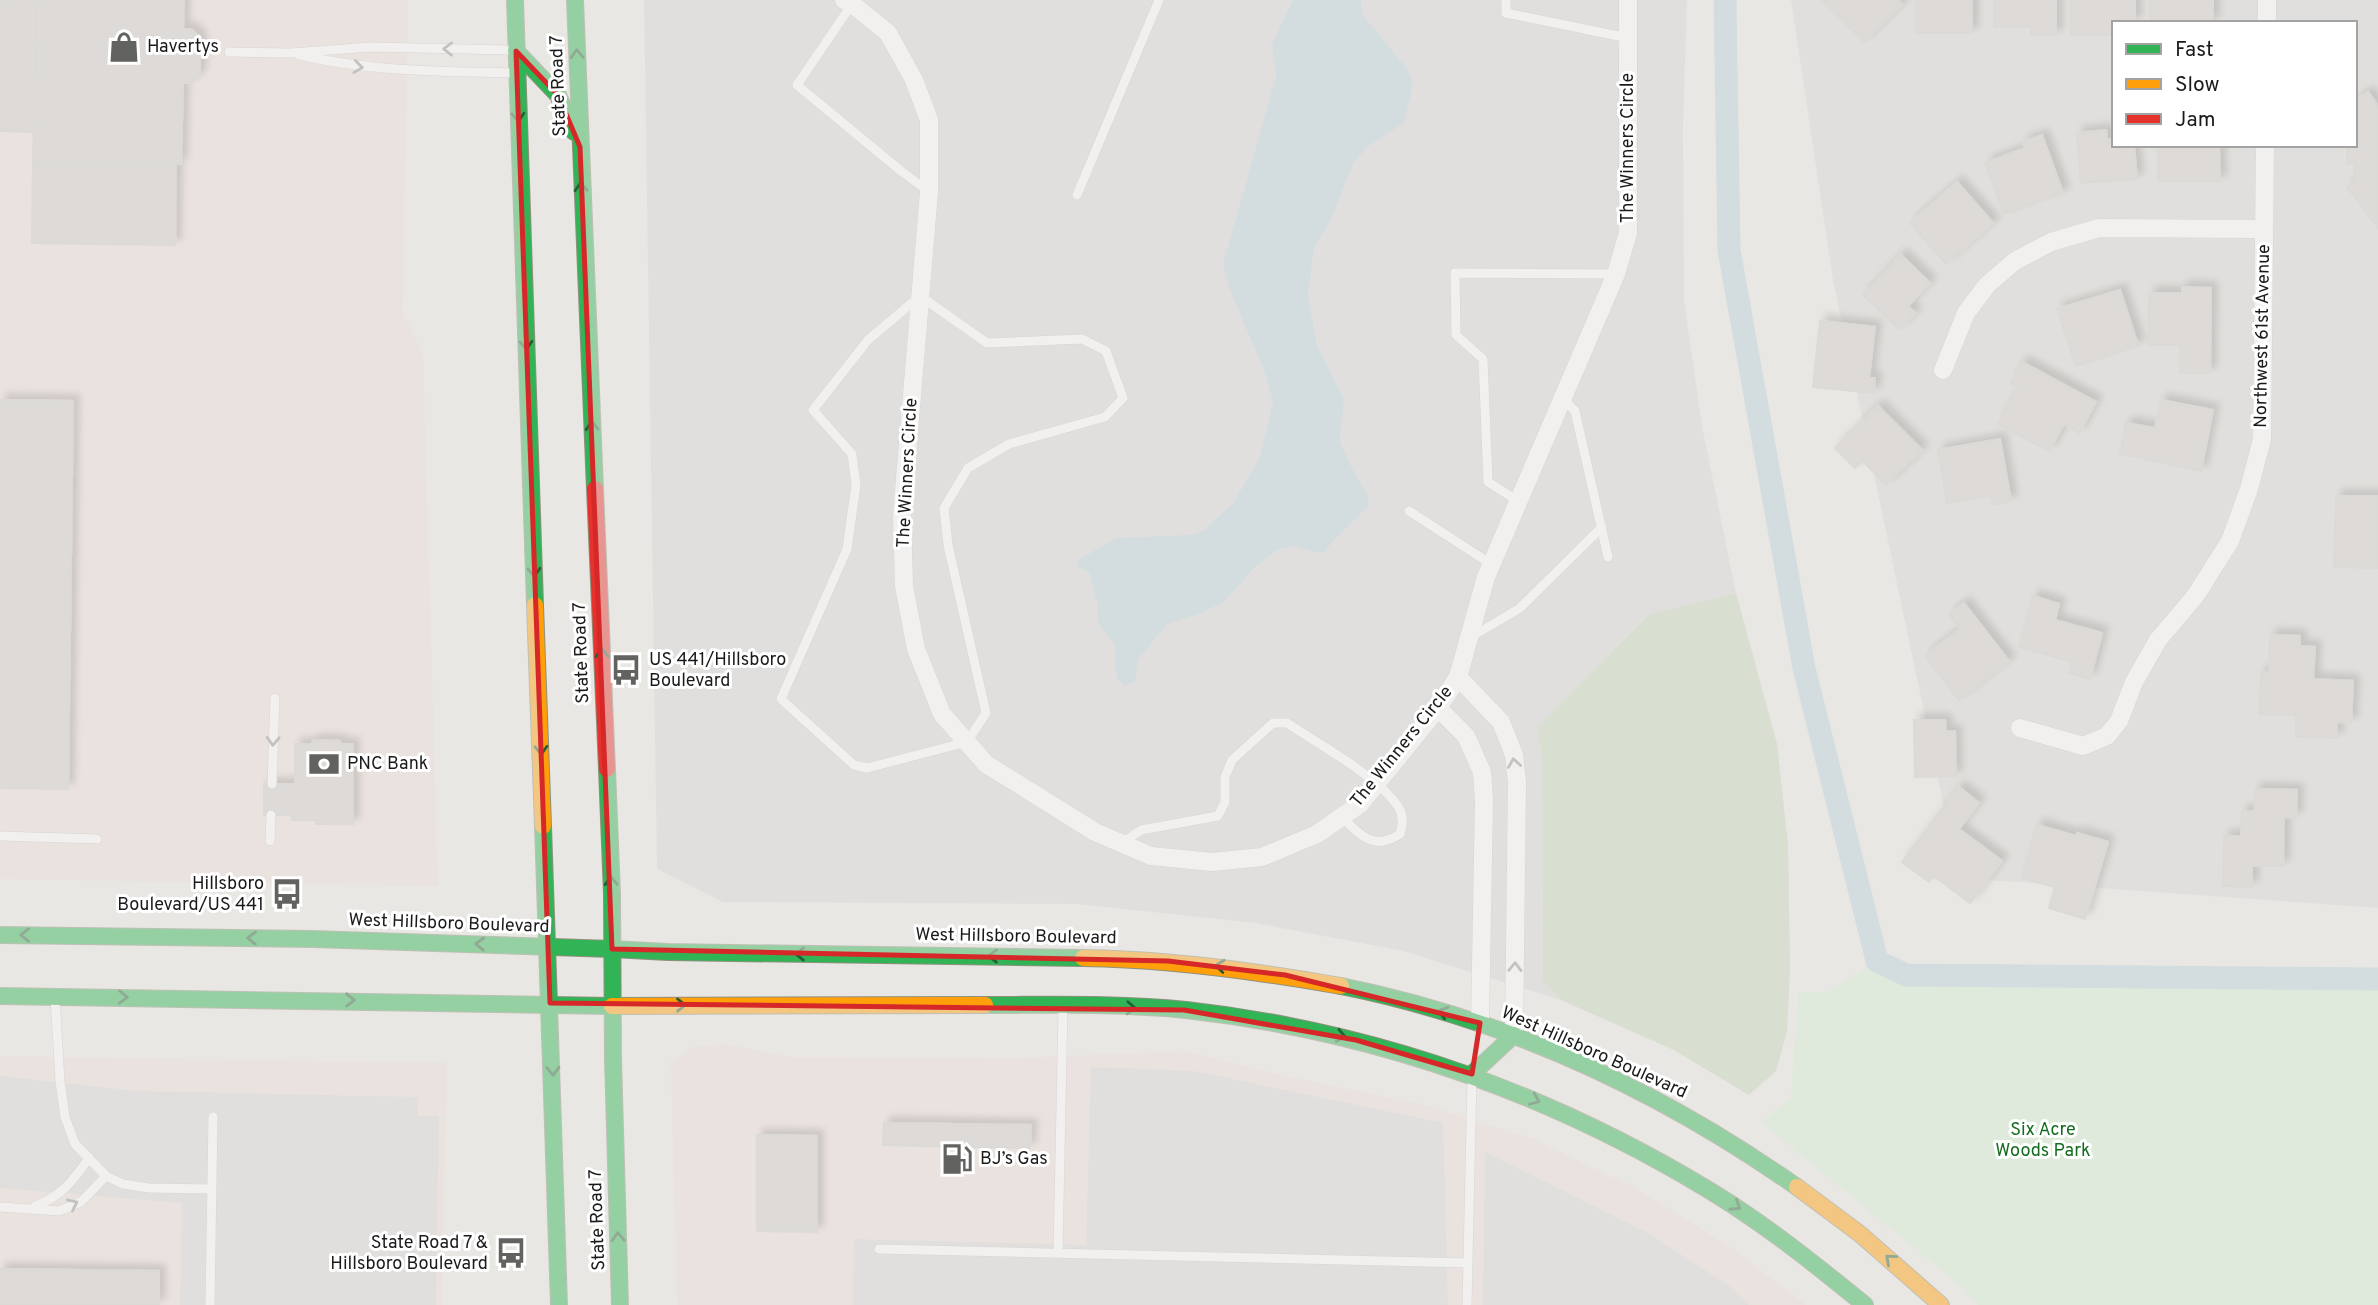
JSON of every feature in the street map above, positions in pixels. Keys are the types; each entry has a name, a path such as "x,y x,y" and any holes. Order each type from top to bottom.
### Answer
{"main road":[{"path":"515,0 559,1305"},
{"name":"State Road 7","path":"575,0 611,867 620,1305"},
{"path":"516,51 558,95 580,147"},
{"name":"West Hillsboro Boulevard","path":"0,935 313,939 668,952 1116,958 1168,961 1284,975 1402,1001 1478,1035 1514,1035 1640,1092 1695,1120 1742,1150 1873,1244 1941,1305"},
{"path":"0,996 612,1006 1063,1005 1184,1010 1251,1019 1356,1040 1472,1074 1589,1124 1680,1172 1767,1226 1865,1305"},
{"path":"1472,1074 1478,1035"},
{"path":"1472,1074 1514,1035"}],"street":[{"name":"The Winners Circle","path":"850,1 888,33 914,80 929,120 929,192 902,515 904,586 916,649 942,714 986,764 1095,832 1151,856 1212,863 1262,857 1317,834 1343,818 1360,804 1438,708 1458,677 1491,564 1616,274 1628,233 1629,0"},
{"path":"2267,0 2267,21"},
{"name":"Northwest 61st Avenue","path":"2020,728 2083,746 2107,736 2119,721 2134,682 2158,640 2196,595 2230,541 2249,489 2262,439 2265,147"},
{"path":"1943,370 1966,313 1987,285 2015,261 2051,242 2099,228 2264,229"},
{"path":"1458,677 1501,722 1514,755 1517,782 1514,1035"},
{"path":"1438,708 1466,736 1482,772 1484,831 1478,1035"},
{"path":"1484,831 1516,831"}],"lane":[{"path":"1077,195 1159,0"},
{"path":"1506,0 1506,13 1628,38"},
{"path":"850,1 797,85 929,192"},
{"path":"229,51 291,53 371,47 516,51"},
{"path":"291,53 338,64 385,70 517,73"},
{"path":"1518,501 1488,482 1483,359 1456,335 1455,273 1616,274"},
{"path":"920,296 987,343 1082,340 1106,351 1123,398 1105,417 1009,444 968,468 944,508 947,545 986,713 967,742 867,768 854,765 781,699 847,549 856,485 852,454 813,410 868,340 920,296"},
{"path":"1562,398 1575,411 1608,556"},
{"path":"1409,511 1491,564"},
{"path":"1467,640 1520,608 1602,527"},
{"path":"272,784 275,698"},
{"path":"1122,843 1141,830 1218,816 1225,802 1226,777 1232,760 1273,723 1287,723 1377,783 1400,809 1404,823 1400,834 1389,842 1374,841 1361,837 1343,818"},
{"path":"270,841 271,815"},
{"path":"0,836 97,839"},
{"path":"55,997 60,1081 65,1117 75,1144 106,1176 123,1184 149,1188 211,1189"},
{"path":"1058,1253 1063,1005"},
{"path":"1467,1305 1472,1074"},
{"path":"209,1305 213,1117"},
{"path":"30,1208 54,1200 73,1181 89,1158"},
{"path":"0,1207 59,1211 81,1202 106,1176"},
{"path":"879,1249 1468,1263"}],"highlighted area":[{"path":"516,51 558,95 580,147 612,949 1168,961 1285,975 1480,1023 1472,1074 1356,1040 1184,1010 550,1003"}],"shaded area":[{"path":"0,0 408,0 403,312 423,355 438,886 0,879"},
{"path":"644,0 1687,0 1683,127 1684,301 1703,431 1736,593 1777,744 1788,845 1790,968 1787,1031 1776,1071 1749,1095 1674,1050 1561,1000 1403,951 1256,923 1077,904 723,902 657,869"},
{"path":"1791,0 2378,0 2378,908 1959,878 1833,280"},
{"path":"726,1044 790,1057 1020,1058 1186,1051 1286,1076 1425,1105 1534,1139 1637,1189 1732,1248 1806,1305 677,1305 671,1063 693,1047"},
{"path":"0,1056 447,1063 442,1305 0,1305"},
{"path":"1091,1067 1194,1071 1443,1123 1448,1305 853,1305 854,1239 1086,1245"},
{"path":"0,1076 137,1091 418,1097 418,1116 439,1116 436,1305 180,1305 182,1203 0,1188"},
{"path":"1485,1152 1650,1234 1729,1286 1749,1305 1483,1305"}],"green space":[{"path":"1736,593 1777,744 1788,845 1790,968 1787,1031 1776,1071 1749,1095 1674,1050 1561,1000 1543,981 1542,756 1537,728 1650,614"},
{"name":"Six Acre Woods Park","path":"1877,961 1906,975 2378,979 2378,1305 1978,1305 1962,1287 1761,1122 1791,1098 1798,992 1828,992"}],"water":[{"path":"1293,0 1361,0 1362,14 1408,70 1413,86 1404,123 1367,147 1353,164 1330,221 1314,248 1308,296 1317,345 1344,399 1340,442 1368,495 1369,506 1325,552 1319,553 1294,546 1277,550 1254,568 1224,602 1199,614 1167,624 1138,660 1135,681 1124,686 1117,678 1115,645 1098,623 1098,605 1089,572 1076,566 1080,559 1116,538 1189,535 1203,531 1234,502 1260,457 1273,401 1264,370 1229,288 1223,264 1276,76 1272,44"}],"building":[{"path":"0,0 37,0 34,132 0,131"},
{"path":"37,0 184,0 183,29 191,29 200,38 200,74 191,83 183,83 181,164 33,162"},
{"path":"1821,0 1898,0 1902,4 1864,42"},
{"path":"1916,0 1972,0 1972,33 1916,33"},
{"path":"1994,0 2056,0 2056,35 2031,35 2031,27 1994,27"},
{"path":"2071,0 2135,0 2135,21 2112,21 2112,35 2071,35"},
{"path":"2150,0 2213,0 2213,21 2150,21"},
{"path":"2368,92 2376,103 2378,114 2378,228 2347,187 2355,181 2355,164 2347,164 2347,147 2357,147 2357,100"},
{"path":"2106,130 2107,140 2112,139 2112,147 2134,147 2137,179 2081,183 2077,133"},
{"path":"2042,135 2063,193 2004,214 1985,163 2025,148 2023,142"},
{"path":"2158,147 2219,147 2220,181 2158,181"},
{"path":"33,162 176,164 175,245 32,243"},
{"path":"1957,182 1993,223 1946,264 1910,223"},
{"path":"1901,255 1930,283 1908,306 1915,313 1899,329 1863,295"},
{"path":"2182,287 2211,288 2210,373 2180,373 2180,345 2148,345 2149,293 2182,293"},
{"path":"2120,290 2138,345 2076,366 2057,309"},
{"path":"1820,321 1875,327 1869,378 1875,378 1874,393 1813,387"},
{"path":"2022,362 2096,402 2079,433 2064,424 2049,451 1998,424 2018,387 2011,383"},
{"path":"0,400 73,401 68,789 0,788"},
{"path":"2161,400 2213,410 2201,471 2120,454 2126,423 2155,428"},
{"path":"1878,406 1922,450 1886,485 1863,461 1855,468 1835,448"},
{"path":"2000,439 2011,501 1993,505 1991,495 1947,503 1938,450"},
{"path":"2336,496 2378,496 2378,568 2334,567"},
{"path":"2033,596 2059,604 2055,620 2102,633 2090,679 2069,673 2073,662 2019,647"},
{"path":"1964,603 2009,661 1959,700 1925,656 1960,629 1949,615"},
{"path":"2270,635 2300,636 2300,646 2315,647 2313,679 2353,681 2351,723 2337,722 2337,738 2296,737 2296,715 2259,714 2261,672 2269,673"},
{"path":"1914,720 1945,720 1946,732 1955,731 1956,776 1915,777"},
{"name":"PNC Bank","path":"313,740 353,744 353,824 316,824 317,820 292,820 292,815 264,815 264,784 295,784 295,744 312,744"},
{"path":"1959,787 1979,803 1959,829 2002,861 1970,903 1934,876 1929,882 1902,862"},
{"path":"2255,789 2297,790 2296,818 2284,817 2283,866 2252,866 2252,887 2223,886 2224,836 2241,836 2242,811 2254,811"},
{"path":"2037,825 2108,842 2085,919 2049,908 2055,887 2022,878"},
{"path":"884,1123 1031,1125 1030,1148 883,1145"},
{"path":"757,1135 817,1136 817,1232 757,1231"},
{"path":"0,1269 159,1271 159,1305 0,1305"}],"waterway":[{"path":"1725,0 1729,250 1804,668 1877,961 1906,975 2378,979"}],"traffic: fast":[{"path":"515,0 535,605"},
{"path":"575,0 595,489"},
{"path":"516,51 558,95 574,132"},
{"path":"607,769 620,1305"},
{"path":"543,826 559,1305"},
{"path":"0,935 313,939 612,949"},
{"path":"612,949 1083,958"},
{"path":"1341,986 1463,1018 1580,1063 1691,1120 1797,1187"},
{"path":"0,996 612,1006"},
{"path":"985,1005 1136,1006 1186,1010 1325,1034 1393,1051 1459,1072 1588,1125 1712,1192 1809,1260 1865,1305"},
{"path":"1472,1074 1514,1035"}],"traffic: slow":[{"path":"535,605 543,826"},
{"path":"1083,958 1213,967 1341,986"},
{"path":"612,1006 985,1005"},
{"path":"1797,1187 1860,1234 1941,1305"}],"traffic: jam":[{"path":"595,489 607,769"}],"place":[{"name":"Havertys","path":"124,47"},
{"name":"US 441/Hillsboro Boulevard","path":"626,670"},
{"name":"PNC Bank","path":"324,764"},
{"name":"Hillsboro Boulevard/US 441","path":"287,894"},
{"name":"BJ’s Gas","path":"957,1159"},
{"name":"State Road 7 & Hillsboro Boulevard","path":"511,1253"}]}
